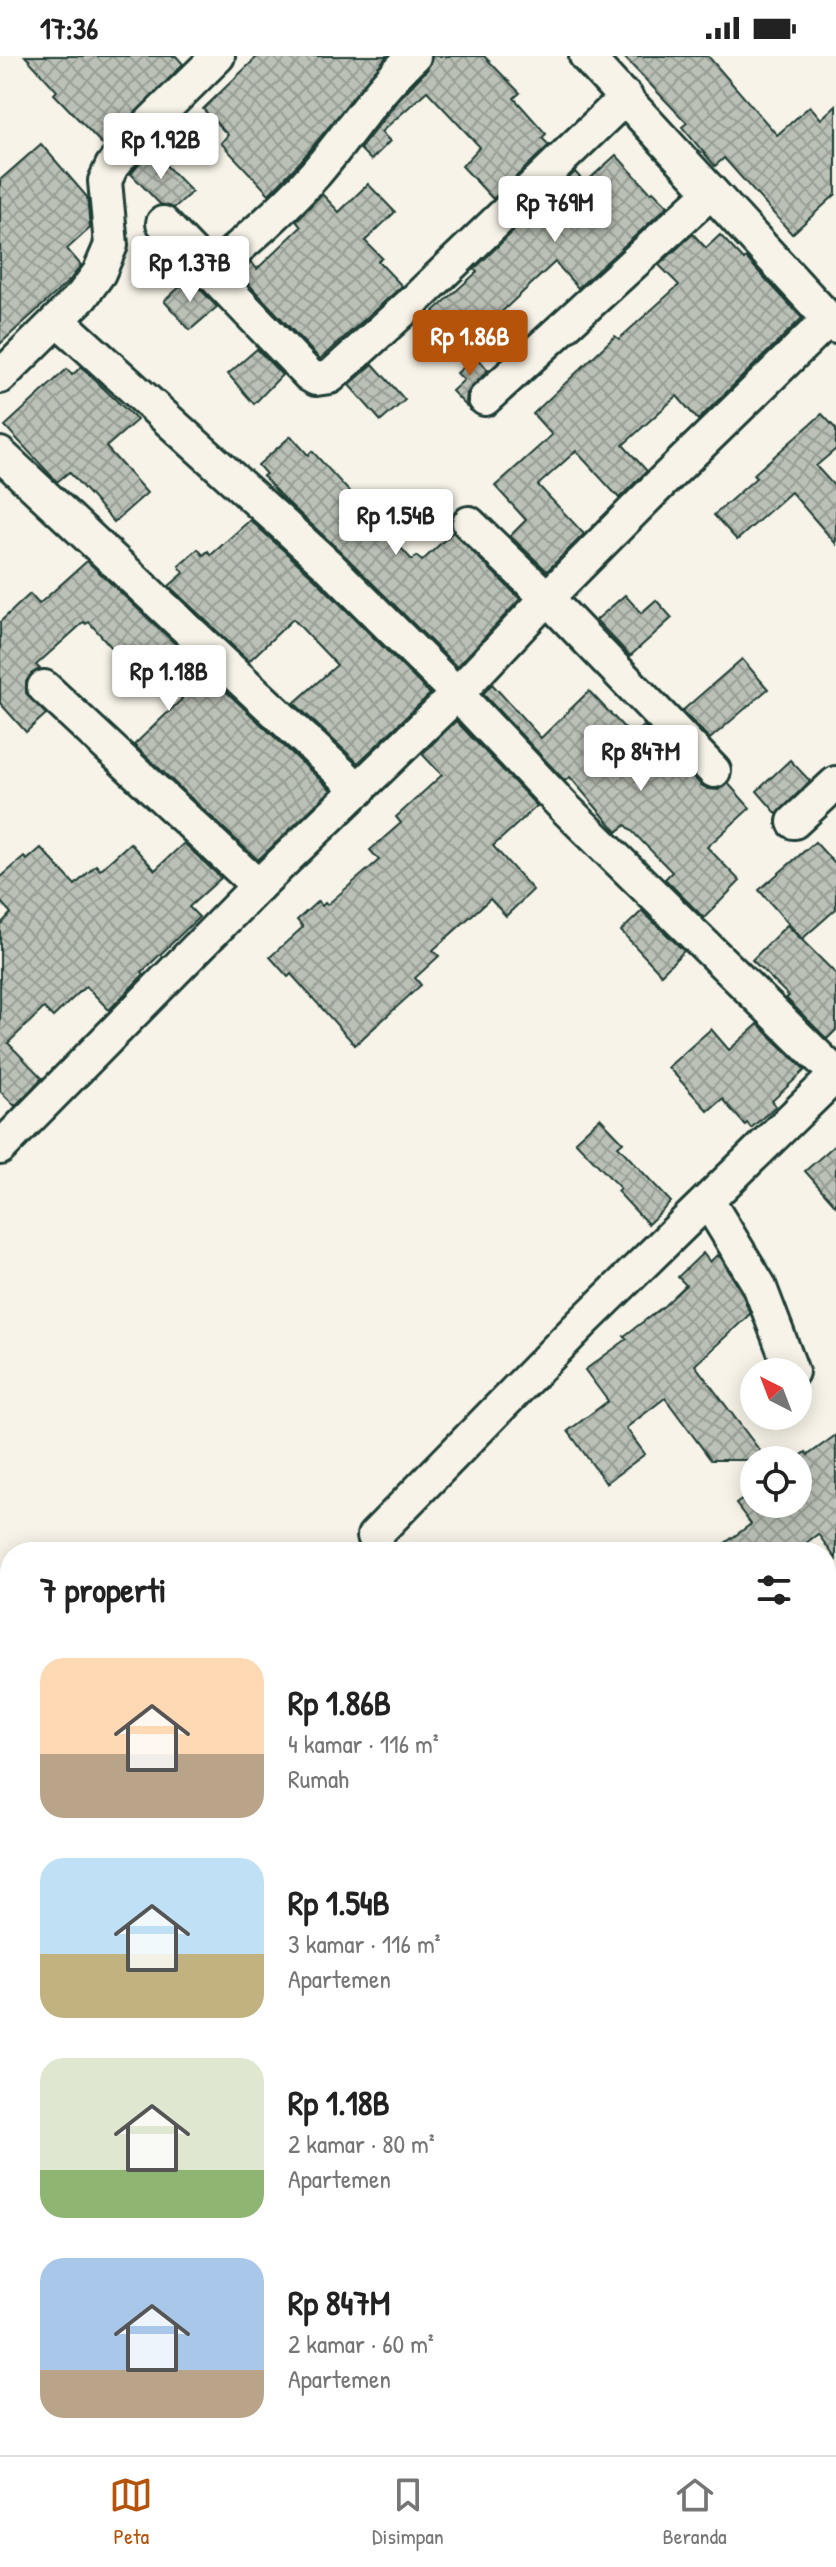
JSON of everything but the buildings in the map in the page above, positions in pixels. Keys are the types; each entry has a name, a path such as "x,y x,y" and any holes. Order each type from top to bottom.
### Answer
{"street":[{"path":"0,377 82,296 99,273 111,245 105,181 112,166 146,127 218,56"},
{"path":"209,273 283,208 314,176 376,96 414,56"},
{"path":"0,1148 258,886 457,694 547,598 833,323 586,56"},
{"path":"163,223 309,375 316,379 330,377 406,309 626,97"},
{"path":"485,399 711,192"},
{"path":"58,320 328,565 564,807 836,1074 582,1323 374,1536"},
{"path":"0,454 359,790"},
{"path":"469,523 547,598 714,771"},
{"path":"44,687 258,886"},
{"path":"794,822 836,783"},
{"path":"708,1201 759,1285 787,1358"}]}
